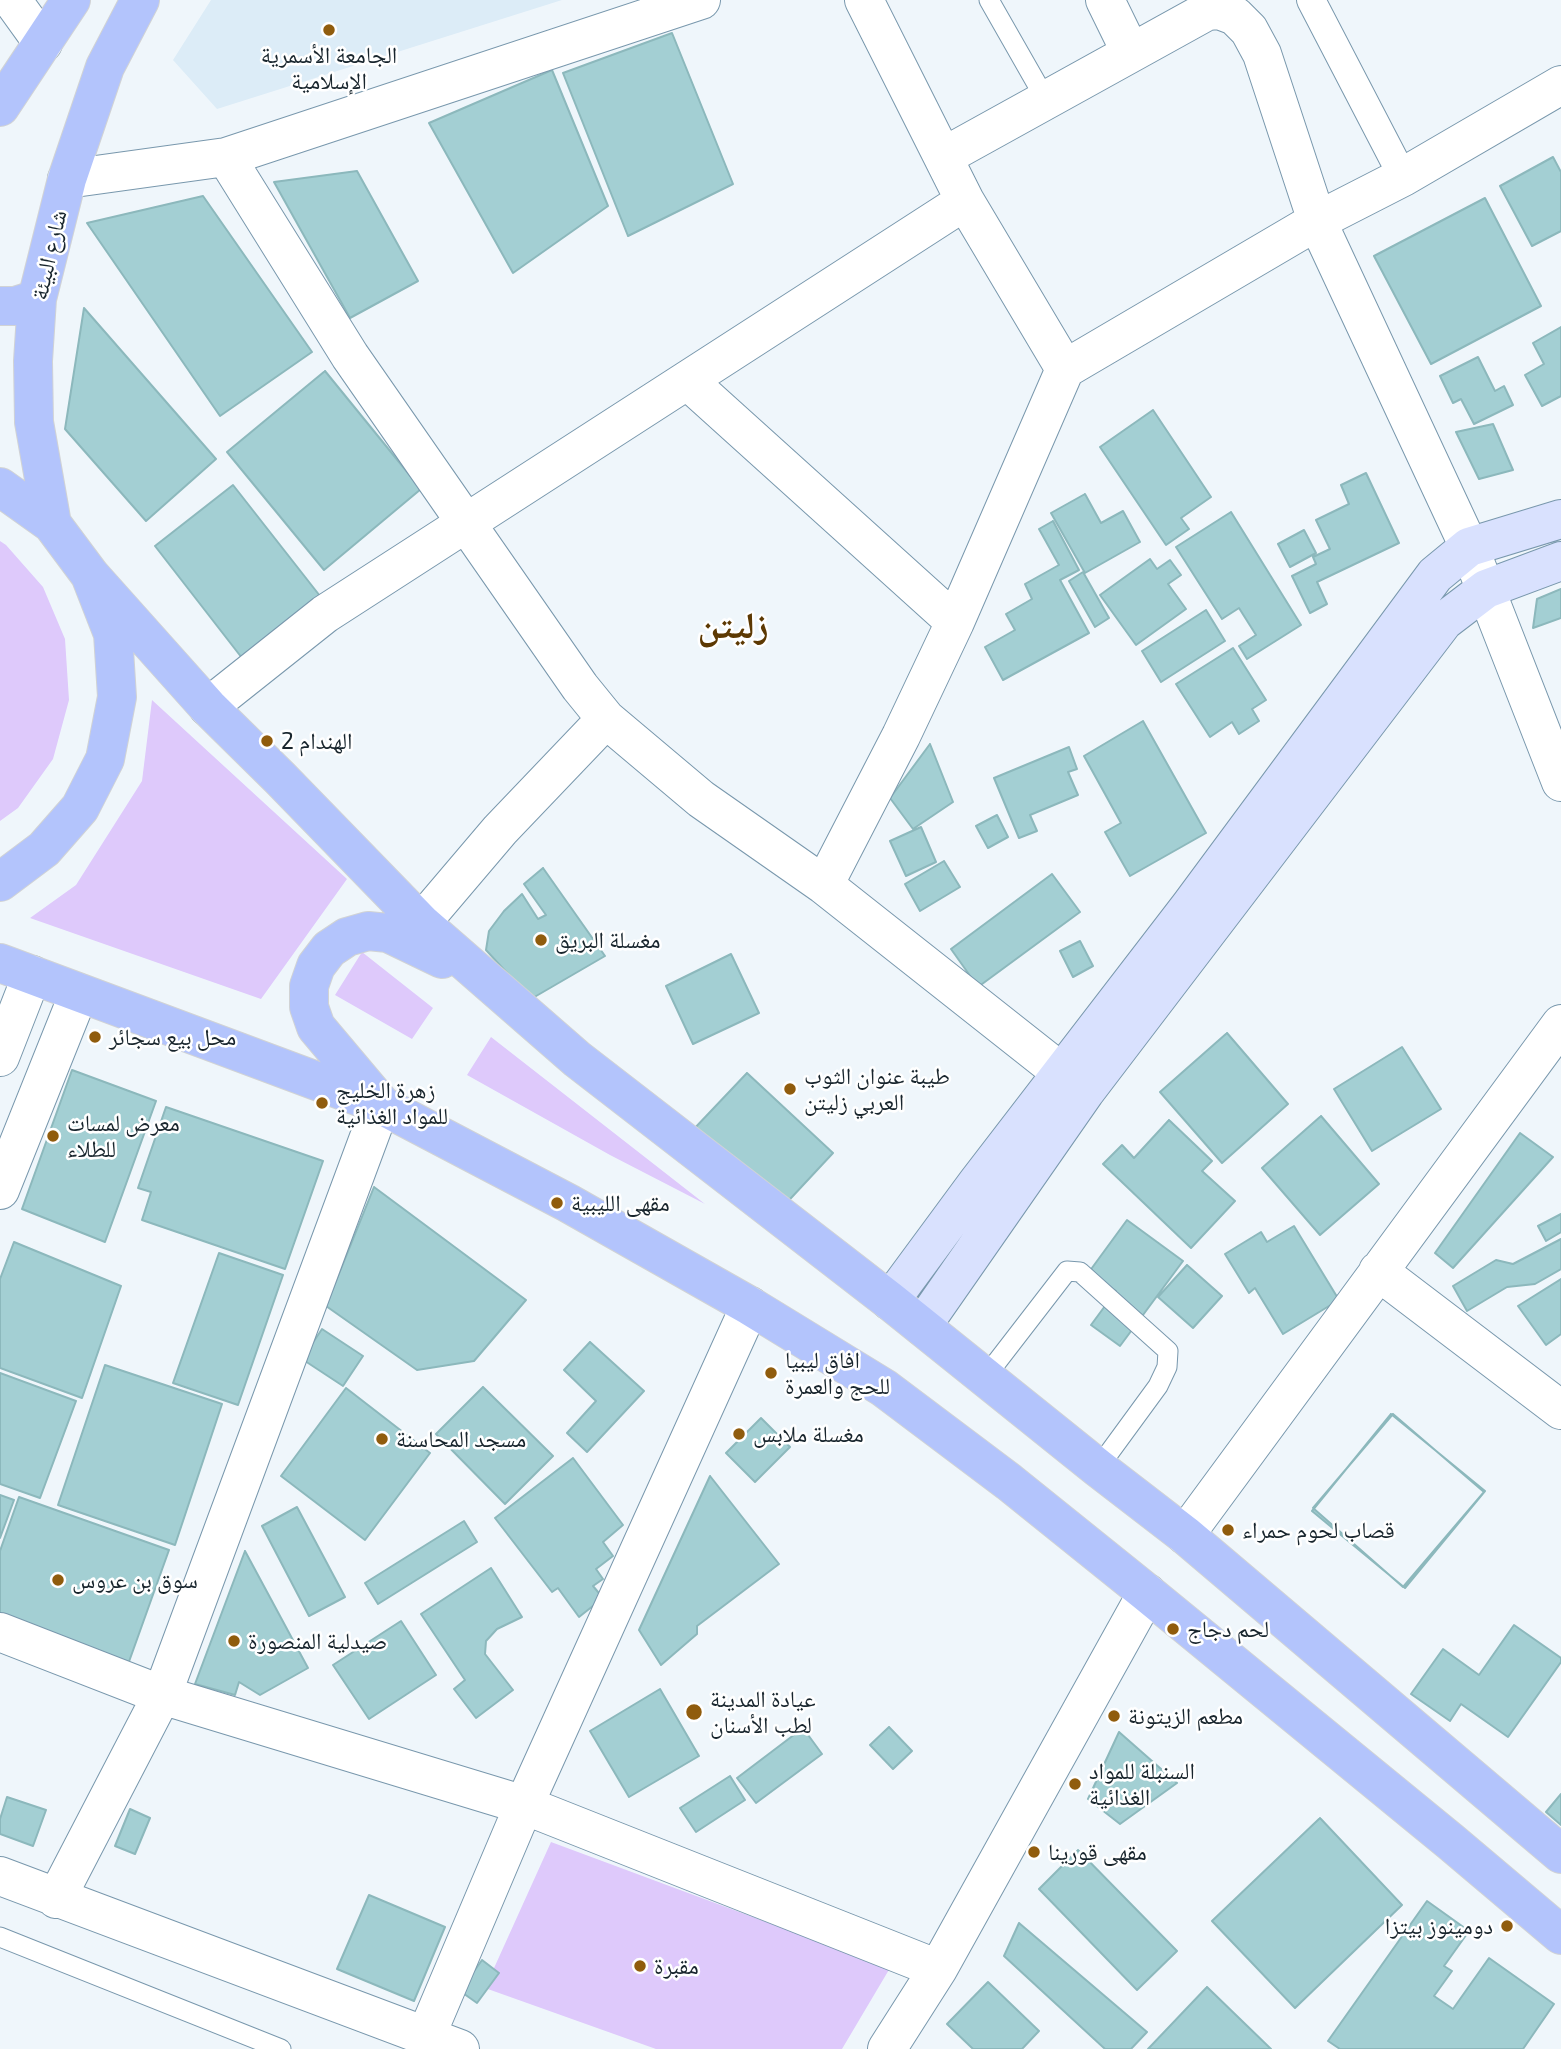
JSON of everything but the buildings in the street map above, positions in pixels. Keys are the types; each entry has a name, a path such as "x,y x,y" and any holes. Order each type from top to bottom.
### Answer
{"main road":[{"path":"0,107 71,0"},
{"name":"شارع البيئة","path":"52,524 34,422 33,361 37,299 67,179 105,67 140,0"},
{"path":"0,306 15,306 37,299"},
{"path":"0,487 52,524 90,575 208,707 421,923 577,1059 890,1300 1185,1535 1561,1854"},
{"path":"890,1300 1190,906 1435,575 1469,547 1561,519"},
{"path":"922,1326 1085,1092 1444,621 1486,589 1561,561"},
{"path":"0,882 44,849 80,808 105,759 117,697 114,646 113,634 90,575"},
{"path":"382,1105 316,1027 309,1007 309,986 316,966 330,949 347,937 368,931 388,933 491,983"},
{"path":"16,969 382,1105 568,1203 750,1306 884,1388 1009,1482 1147,1593 1561,1935"}],"street":[{"path":"12,0 43,43"},
{"path":"67,179 226,157 701,0"},
{"path":"864,0 965,201 1065,369"},
{"path":"1105,0 1131,53"},
{"path":"1311,0 1403,177"},
{"path":"943,157 1207,11 1219,10 1236,16 1249,30 1262,54 1317,222 1469,547 1561,782"},
{"path":"824,885 956,622 1065,369 1317,222 1403,177 1561,85"},
{"path":"226,157 350,356 580,688 606,719 701,799 824,885 1062,1073"},
{"path":"208,707 325,614 965,201"},
{"path":"688,381 956,622"},
{"path":"421,923 500,830 606,719"},
{"path":"0,1056 16,969"},
{"path":"0,1190 79,993"},
{"path":"1185,1535 1561,1024"},
{"path":"56,1899 162,1695 382,1105"},
{"path":"1378,1271 1561,1410"},
{"path":"0,1876 443,2043 524,1805 750,1306"},
{"path":"887,2049 938,1969 1147,1593"},
{"path":"0,1632 162,1695 524,1805 938,1969"}],"lane":[{"path":"989,0 1046,100"},
{"path":"986,1376 1067,1271 1080,1272 1168,1352 1167,1367 1158,1387 1098,1468"},
{"path":"0,1937 281,2049"}],"shaded area":[{"name":"الجامعة الأسمرية الإسلامية","path":"211,0 562,0 217,109 173,60"},
{"path":"0,541 43,587 65,639 69,700 53,759 18,808 0,821"},
{"path":"152,700 347,879 261,999 30,918 76,885 142,781"},
{"path":"362,952 433,1008 412,1039 335,995"},
{"path":"491,1037 705,1204 610,1155 467,1075"},
{"path":"551,1842 890,1968 842,2049 656,2049 485,1988"}],"place":[{"name":"الجامعة الأسمرية الإسلامية","path":"329,30"},
{"name":"الهندام 2","path":"267,741"},
{"name":"مغسلة البريق","path":"541,940"},
{"name":"محل بيع سجائر","path":"95,1037"},
{"name":"طيبة عنوان الثوب العربي زليتن","path":"790,1089"},
{"name":"زهرة الخليج للمواد الغذائية","path":"322,1103"},
{"name":"معرض لمسات للطلاء","path":"53,1136"},
{"name":"مقهى الليبية","path":"557,1203"},
{"name":"افاق ليبيا للحج والعمرة","path":"771,1373"},
{"name":"مغسلة ملابس","path":"739,1434"},
{"name":"مسجد المحاسنة","path":"382,1439"},
{"name":"قصاب لحوم حمراء","path":"1228,1530"},
{"name":"سوق بن عروس","path":"58,1580"},
{"name":"لحم دجاج","path":"1173,1629"},
{"name":"صيدلية المنصورة","path":"234,1641"},
{"name":"عيادة المدينة لطب الأسنان","path":"694,1712"},
{"name":"مطعم الزيتونة","path":"1114,1716"},
{"name":"السنبلة للمواد الغذائية","path":"1075,1784"},
{"name":"مقهى قورينا","path":"1034,1852"},
{"name":"دومينوز بيتزا","path":"1507,1926"},
{"name":"مقبرة","path":"640,1966"}],"district":[{"name":"زليتن","path":"733,626"}]}
